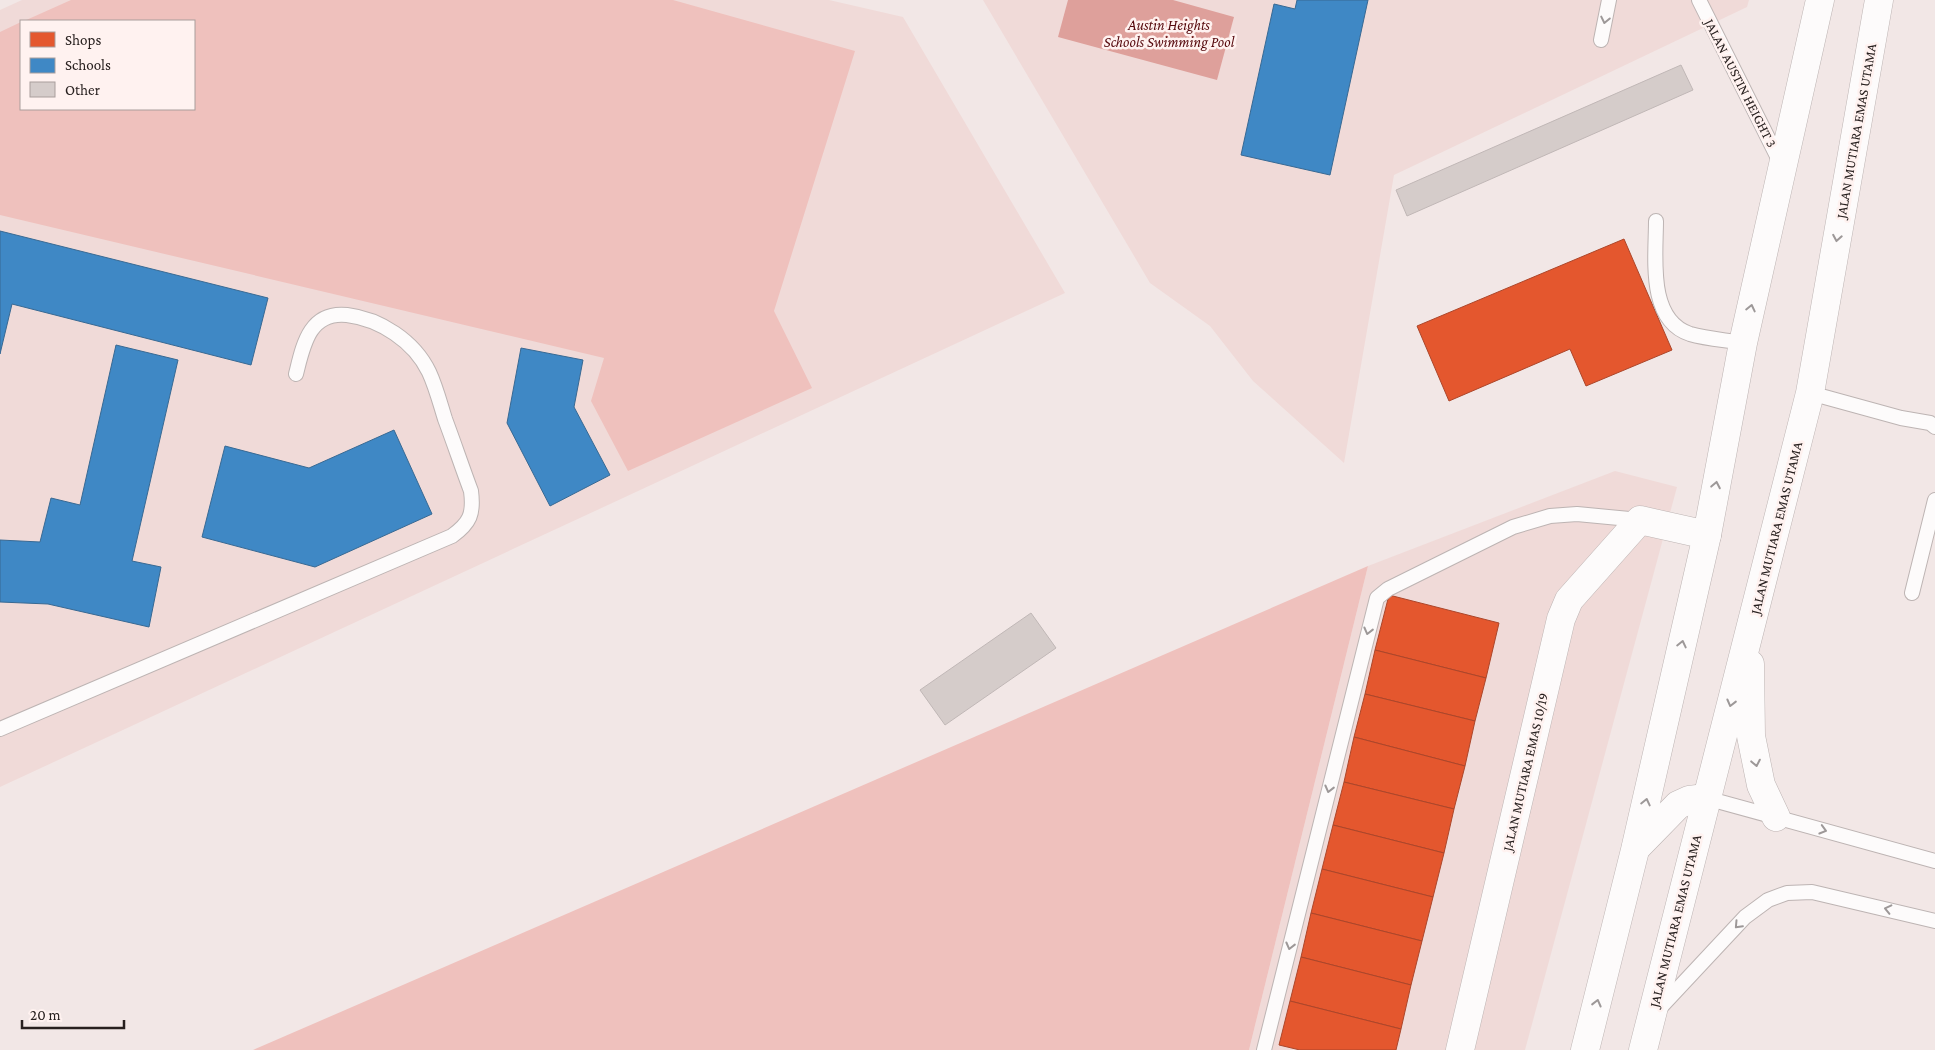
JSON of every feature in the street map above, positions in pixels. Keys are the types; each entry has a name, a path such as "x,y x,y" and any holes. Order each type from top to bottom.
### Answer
{"main road":[{"path":"1585,1050 1635,850 1707,535 1743,343 1820,0"},
{"name":"JALAN MUTIARA EMAS UTAMA","path":"1643,1050 1810,393 1879,0"},
{"path":"1640,520 1707,535"},
{"name":"JALAN MUTIARA EMAS 10/19","path":"1460,1050 1561,619 1569,600 1640,520"},
{"path":"1750,628 1751,736 1761,785 1776,817"},
{"path":"1635,850 1678,805 1689,800 1706,798"}],"lane":[{"path":"1601,40 1609,0"},
{"name":"JALAN AUSTIN HEIGHT 3","path":"1699,0 1782,167"},
{"path":"1656,221 1656,290 1661,306 1669,319 1689,334 1743,343"},
{"path":"0,729 452,536 463,528 470,518 473,504 471,491 429,371 410,346 399,336 371,320 341,314 328,317 317,323 310,331 304,342 296,374"},
{"path":"1810,393 1901,418 1930,423 1935,427"},
{"path":"1912,593 1935,500"},
{"path":"1264,1050 1377,598 1388,588 1513,528 1550,516 1577,514 1640,520"},
{"path":"1706,798 1935,861"},
{"path":"1651,1018 1745,917 1768,900 1787,892 1812,892 1935,921"}],"shaded area":[{"path":"22,0 829,0 903,17 1065,293 0,787 0,10"},
{"path":"71,0 673,0 855,51 774,311 812,388 628,471 591,401 604,358 0,215 0,32 20,22 20,110 195,110 195,20 26,20"},
{"path":"983,0 1749,0 1747,7 1394,175 1344,463 1253,381 1210,326 1150,283"},
{"path":"1615,471 1677,487 1525,1050 1249,1050 1368,566"},
{"path":"1368,566 1249,1050 253,1050"}],"water":[{"name":"Austin Heights Schools Swimming Pool","path":"1068,0 1173,0 1234,17 1217,80 1058,37"}],"building: Shops":[{"path":"1624,239 1672,350 1586,386 1570,349 1449,401 1417,326"},
{"path":"1389,595 1499,623 1486,678 1375,650"},
{"path":"1375,650 1486,678 1475,721 1365,694"},
{"path":"1365,694 1475,721 1465,766 1354,737"},
{"path":"1354,737 1465,766 1454,809 1344,782"},
{"path":"1344,782 1454,809 1444,853 1333,825"},
{"path":"1333,825 1444,853 1433,897 1322,869"},
{"path":"1322,869 1433,897 1422,941 1311,913"},
{"path":"1311,913 1422,941 1411,985 1301,957"},
{"path":"1301,957 1411,985 1401,1029 1290,1001"},
{"path":"1290,1001 1401,1029 1396,1050 1300,1050 1279,1045"}],"building: Schools":[{"path":"1297,0 1368,0 1330,175 1241,155 1274,4 1295,9"},
{"path":"0,231 268,298 251,365 12,304 0,354"},
{"path":"116,345 178,360 132,561 161,567 149,627 48,604 0,602 0,540 40,542 51,498 80,505"},
{"path":"521,348 583,360 574,407 610,475 550,506 507,423"},
{"path":"394,430 432,514 315,567 202,537 225,446 309,468"}],"building: Other":[{"path":"1681,65 1693,90 1407,216 1396,190"},
{"path":"1031,613 1056,648 945,725 920,690"}]}
